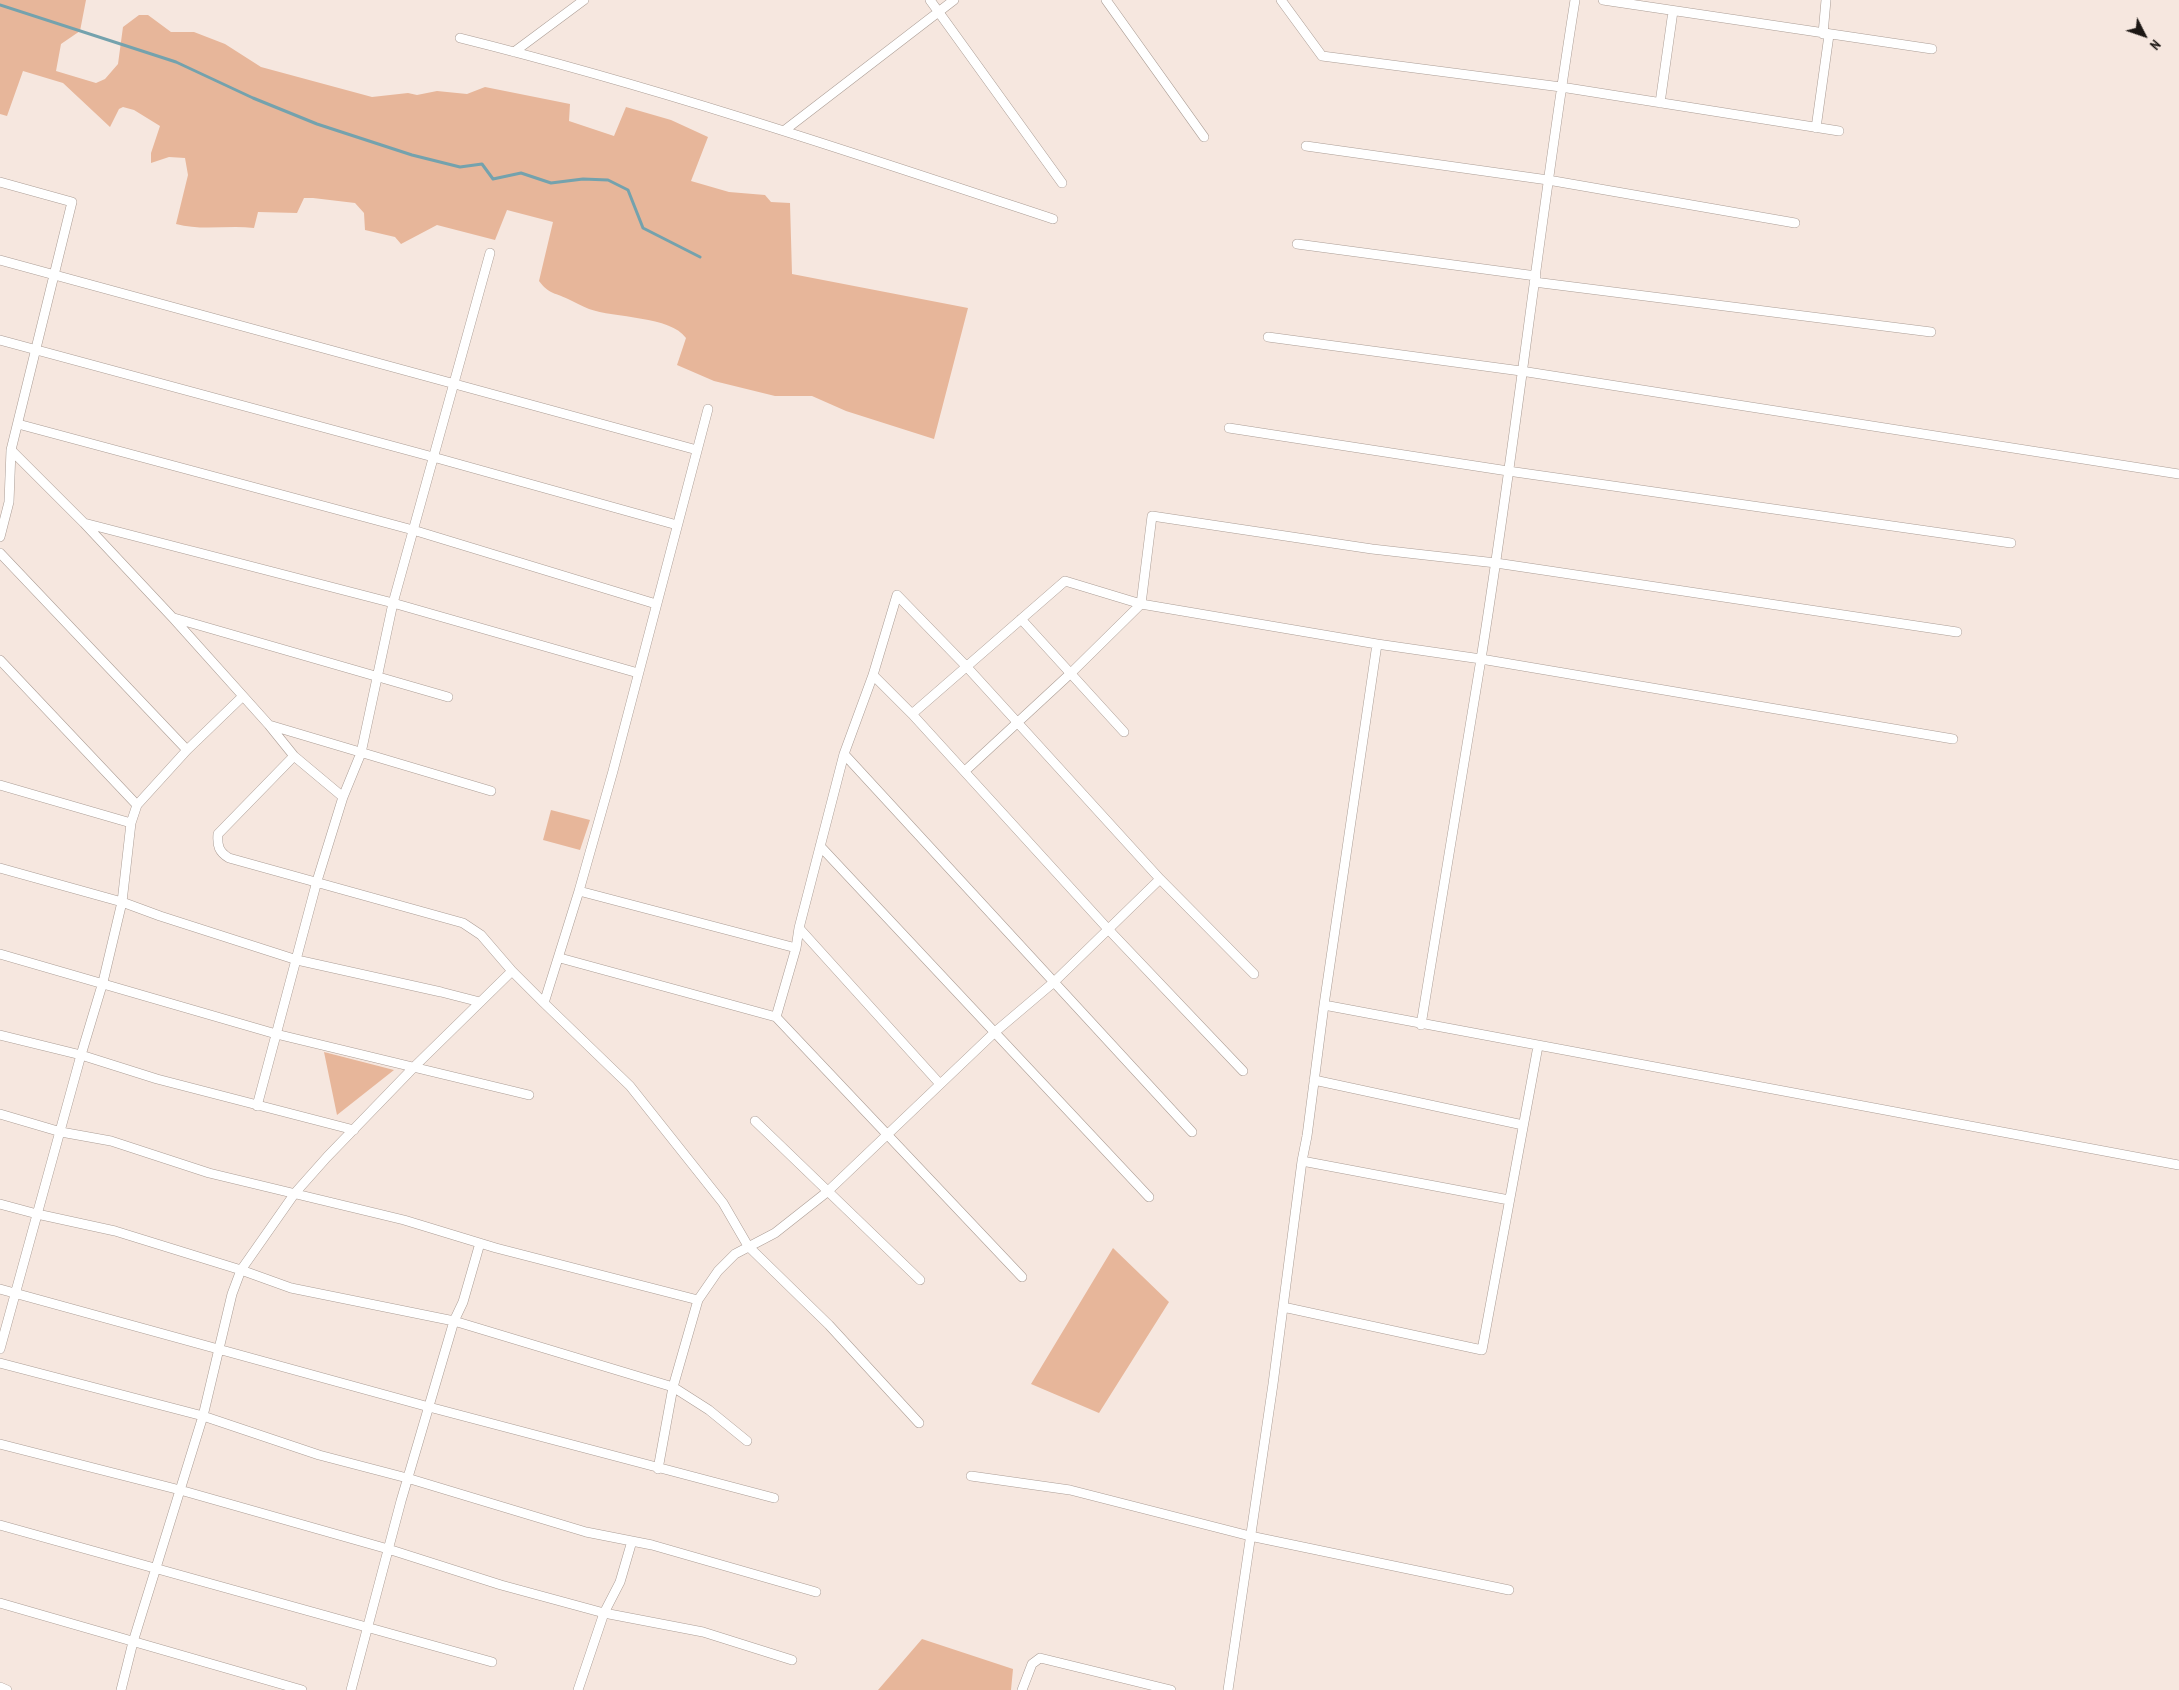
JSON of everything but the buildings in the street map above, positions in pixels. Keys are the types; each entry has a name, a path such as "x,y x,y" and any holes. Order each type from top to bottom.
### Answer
{"street":[{"path":"514,52 584,0"},
{"path":"930,0 1062,183"},
{"path":"785,130 954,0"},
{"path":"1106,0 1204,137"},
{"path":"1280,0 1322,56 1561,87 1839,131"},
{"path":"1421,1025 1496,563 1521,371 1575,0"},
{"path":"1603,0 1932,49"},
{"path":"1816,128 1826,34 1826,0"},
{"path":"1660,103 1673,11"},
{"path":"460,38 785,130 1053,219"},
{"path":"1306,146 1548,180 1795,223"},
{"path":"0,182 72,202 11,450 9,502 0,537"},
{"path":"1297,244 1535,279 1931,332"},
{"path":"257,1106 317,880 343,797 361,753 379,676 393,602 490,252"},
{"path":"0,260 697,450"},
{"path":"1268,337 1521,371 2179,474"},
{"path":"0,340 677,525"},
{"path":"544,1003 560,958 613,771 708,409"},
{"path":"18,424 413,530 656,604"},
{"path":"1229,428 1508,471 2011,543"},
{"path":"11,450 84,523 173,618 270,725 294,756 343,797"},
{"path":"965,771 1071,673 1141,604 1152,516 1372,549 1496,563 1957,632"},
{"path":"84,523 393,602 638,673"},
{"path":"0,553 188,750"},
{"path":"912,714 1064,581 1141,604 1377,644 1481,658 1953,739"},
{"path":"776,1017 796,948 799,928 844,754 873,675 897,595 966,666 1160,879 1254,974"},
{"path":"173,618 448,697"},
{"path":"1021,619 1124,732"},
{"path":"1228,1690 1324,1005 1377,644"},
{"path":"0,660 137,805"},
{"path":"873,675 912,714 1107,928 1243,1071"},
{"path":"0,1349 103,982 122,902 131,823 137,805 188,750 243,696"},
{"path":"270,725 491,791"},
{"path":"844,754 1192,1132"},
{"path":"294,756 218,834 217,845 222,853 229,858 317,880 464,923 481,935 512,971 630,1086 723,1203 748,1246 829,1325 919,1422"},
{"path":"0,785 131,823"},
{"path":"820,846 1149,1198"},
{"path":"0,868 122,902 297,960 480,1002"},
{"path":"658,1469 673,1387 698,1300 718,1271 735,1254 775,1233 827,1192 994,1032 1054,982 1107,928 1160,879"},
{"path":"579,891 796,948"},
{"path":"799,928 940,1084"},
{"path":"0,954 103,982 276,1034 529,1095"},
{"path":"560,958 776,1017 1022,1277"},
{"path":"120,1690 203,1416 232,1294 241,1270 295,1193 415,1066 512,971"},
{"path":"1324,1005 1421,1025 2179,1165"},
{"path":"0,1035 81,1055 157,1079 257,1106 354,1130"},
{"path":"1283,1307 1482,1350 1538,1046"},
{"path":"1314,1080 1522,1125"},
{"path":"0,1114 61,1132 110,1142 209,1174 404,1220 480,1243 698,1300"},
{"path":"755,1121 920,1280"},
{"path":"1302,1161 1509,1200"},
{"path":"0,1204 115,1231 241,1270 291,1288 454,1321 673,1387 709,1410 746,1441"},
{"path":"351,1690 407,1478 454,1321 463,1302 480,1243"},
{"path":"0,1288 429,1407 658,1469 774,1498"},
{"path":"0,1363 203,1416 319,1455 407,1478 586,1532 652,1545 816,1592"},
{"path":"0,1444 180,1490 388,1549 501,1585 604,1613 702,1632 792,1660"},
{"path":"971,1476 1070,1490 1250,1536 1509,1590"},
{"path":"0,1525 492,1662"},
{"path":"578,1690 604,1613 620,1582 632,1542"},
{"path":"0,1603 302,1690"},
{"path":"1022,1690 1032,1664 1040,1658 1171,1690"},
{"path":"0,1688 7,1690"}],"shaded area":[{"path":"0,0 86,0 80,31 61,44 56,71 96,83 105,79 118,64 123,27 139,15 148,15 171,32 194,32 225,44 261,67 372,97 408,93 417,95 437,91 467,94 485,87 570,104 569,121 614,136 626,107 671,120 708,137 691,181 729,192 765,195 771,202 790,203 792,274 968,308 934,439 846,411 812,396 775,396 714,381 677,365 686,338 679,331 668,325 589,309 552,292 539,281 553,222 507,210 495,240 437,225 401,244 395,237 365,230 364,213 355,203 304,198 297,213 258,212 254,228 205,228 176,224 188,175 185,158 169,157 151,163 151,153 160,126 134,110 123,107 119,109 110,127 63,83 23,71 7,116 0,114"},
{"path":"551,810 590,820 580,850 543,840"},
{"path":"324,1052 394,1070 337,1115"},
{"path":"1113,1248 1169,1302 1099,1413 1031,1384"},
{"path":"922,1639 1013,1669 1011,1690 878,1690"}],"waterway":[{"path":"0,5 176,62 253,98 317,124 412,155 460,167 482,164 493,179 521,173 551,183 583,179 608,180 628,190 643,228 700,257"}]}
